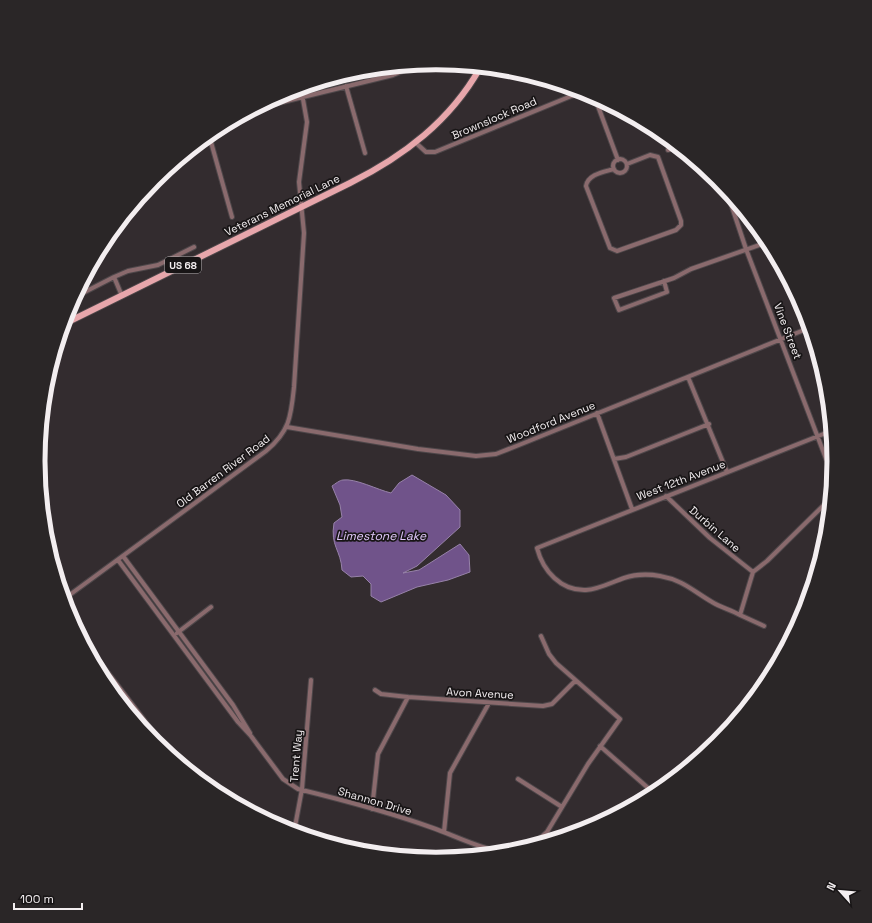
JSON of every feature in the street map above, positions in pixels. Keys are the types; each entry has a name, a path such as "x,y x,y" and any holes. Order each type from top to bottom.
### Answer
{"main road":[{"name":"Veterans Memorial Lane","path":"72,320 381,167 416,143 436,126 457,102 477,73"}],"street":[{"path":"283,101 399,72"},
{"path":"346,86 365,154"},
{"name":"Brownslock Road","path":"416,143 427,152 435,152 573,95"},
{"name":"Old Barren River Road","path":"69,595 271,447 287,427 293,392 304,239 299,176 307,122 303,96"},
{"path":"598,106 618,160"},
{"path":"211,142 232,217"},
{"path":"614,169 593,176 587,181 586,186 610,248 617,251 676,230 681,225 681,221 658,157 650,155 627,164"},
{"path":"614,169 614,164 618,160 624,160 627,164"},
{"path":"614,169 619,173 623,173 626,170 627,164"},
{"name":"Vine Street","path":"732,206 746,249 782,340 827,462"},
{"path":"664,281 667,292 619,310 614,298 664,281 691,269 761,244"},
{"path":"83,294 128,271 158,265 194,247"},
{"path":"114,277 122,296"},
{"name":"Woodford Avenue","path":"287,427 448,453 482,456 511,448 804,331"},
{"path":"688,377 727,472"},
{"path":"597,413 632,509"},
{"path":"614,459 626,457 708,424"},
{"name":"West 12th Avenue","path":"740,615 712,603 688,585 674,579 647,574 625,577 608,585 586,590 565,586 550,575 540,558 537,548 826,433"},
{"name":"Durbin Lane","path":"666,496 710,538 754,572"},
{"path":"764,626 740,615 754,572 825,504"},
{"name":"Shannon Drive","path":"123,556 217,684 244,722 251,736"},
{"name":"Shannon Drive","path":"118,560 212,688 238,722 251,736 283,779 302,790 372,809 492,848"},
{"path":"146,598 151,594"},
{"path":"174,636 211,607"},
{"path":"540,838 547,832 600,746 620,718 575,681 552,659 541,636"},
{"path":"103,666 149,726"},
{"name":"Trent Way","path":"295,826 302,790 311,680"},
{"name":"Avon Avenue","path":"375,690 381,694 408,697 549,706 575,681"},
{"path":"212,688 217,684"},
{"path":"372,809 378,754 408,697"},
{"path":"444,832 450,773 489,703"},
{"path":"600,746 649,789"},
{"path":"518,779 562,806"}],"water":[{"name":"Limestone Lake","path":"412,475 446,495 460,510 460,527 417,566 403,573 419,570 460,544 469,555 470,572 448,580 417,587 381,602 371,596 371,584 363,576 351,577 342,570 340,557 333,537 333,531 334,523 342,517 340,505 332,486 340,481 348,480 360,482 391,493 399,483"}]}
